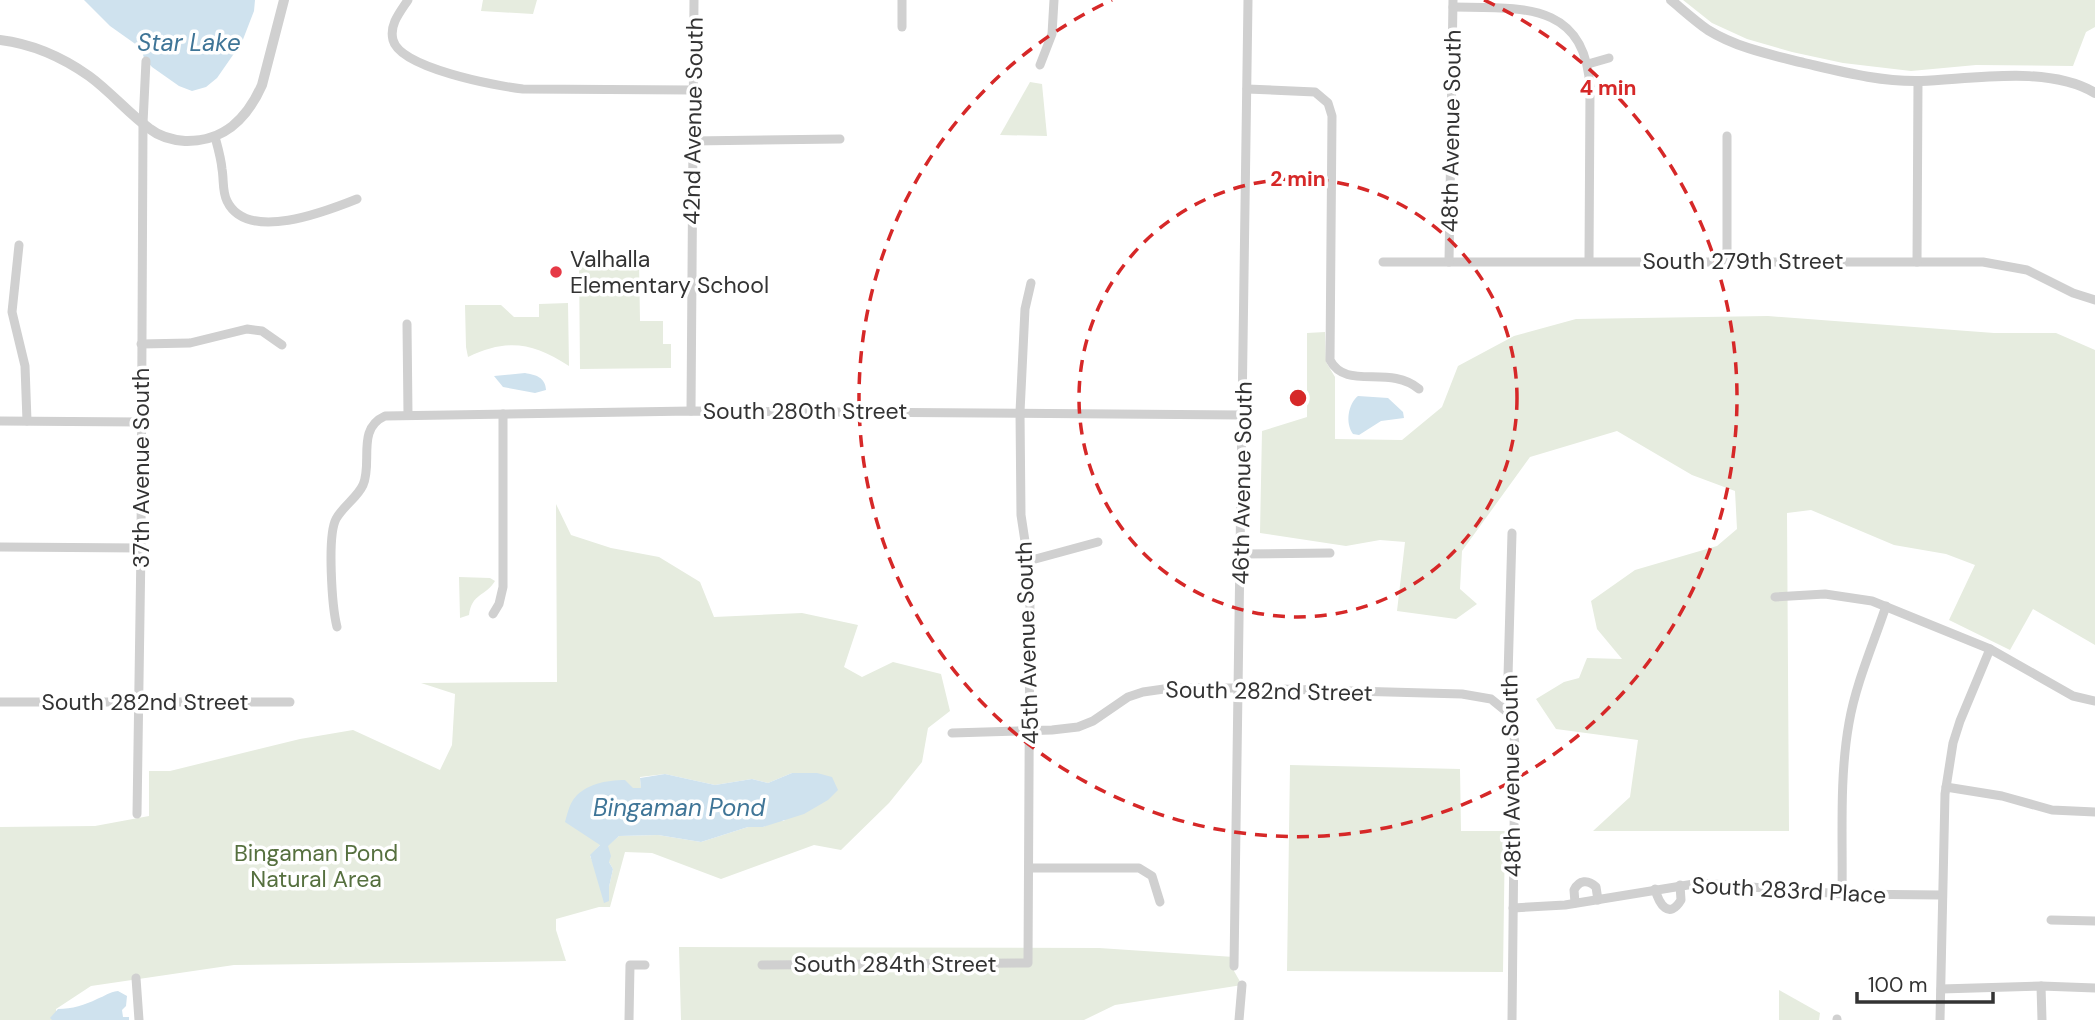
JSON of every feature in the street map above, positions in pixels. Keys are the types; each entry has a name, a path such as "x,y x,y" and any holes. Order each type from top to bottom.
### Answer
{"street":[{"path":"0,40 37,48 61,58 90,77 158,134 173,139 200,141 215,137 243,117 258,96 285,0"},
{"path":"408,0 394,24 394,43 398,51 433,67 496,86 523,89 693,90"},
{"name":"42nd Avenue South","path":"691,411 694,0"},
{"path":"902,0 902,27"},
{"path":"1040,65 1052,34 1054,0"},
{"name":"46th Avenue South","path":"1234,966 1248,0"},
{"path":"1671,0 1709,30 1738,44 1844,73 1888,80 1918,81 2024,76 2073,83 2095,93"},
{"path":"1453,4 1534,10 1555,19 1573,33 1582,48 1588,64 1590,116 1589,261"},
{"name":"48th Avenue South","path":"1449,262 1453,4"},
{"path":"1588,64 1609,58"},
{"name":"37th Avenue South","path":"137,814 143,123 146,61"},
{"path":"1917,262 1918,81"},
{"path":"1247,89 1315,92 1326,99 1331,108 1329,354 1334,369 1343,375 1399,377 1419,389"},
{"path":"1727,135 1727,261"},
{"path":"215,137 225,196 232,209 246,217 273,221 294,220 357,199"},
{"path":"692,141 840,139"},
{"path":"19,245 12,312 25,366 27,421"},
{"name":"South 279th Street","path":"1383,262 1983,262 2027,270 2073,293 2095,300"},
{"name":"45th Avenue South","path":"1028,963 1031,731 1028,561 1021,515 1020,412 1024,309 1031,283"},
{"path":"407,324 408,415"},
{"path":"141,344 190,343 247,329 262,331 282,345"},
{"name":"South 280th Street","path":"337,627 333,608 334,522 363,485 367,438 372,426 385,416 691,411 1243,415"},
{"path":"493,614 499,604 503,587 503,414"},
{"path":"0,421 141,422"},
{"name":"48th Avenue South","path":"1512,533 1507,712 1515,744 1512,1020"},
{"path":"1028,561 1098,542"},
{"path":"0,547 141,548"},
{"path":"1241,554 1330,554"},
{"path":"1775,597 1825,594 1854,597 1886,606 1990,649 2073,696 2095,701"},
{"path":"1842,894 1844,760 1848,726 1861,677 1886,606"},
{"path":"1940,1020 1941,895 1946,787 1953,743 1960,721 1990,649"},
{"name":"South 282nd Street","path":"952,733 1078,727 1093,721 1128,698 1143,692 1171,688 1470,695 1491,699 1507,712"},
{"name":"South 282nd Street","path":"0,702 290,702"},
{"path":"1946,787 2002,796 2052,810 2095,812"},
{"path":"1029,868 1139,868 1152,876 1160,902"},
{"path":"1575,903 1574,890 1584,881 1596,887 1598,900"},
{"name":"South 283rd Place","path":"1513,908 1598,900 1700,883 1731,884 1777,891 1941,895"},
{"path":"1656,889 1659,903 1662,907 1671,909 1681,900 1680,885"},
{"path":"2051,920 2095,921"},
{"name":"South 284th Street","path":"762,965 1028,963"},
{"path":"629,1020 630,965 645,965"},
{"path":"136,978 139,1020"},
{"path":"1239,1020 1242,985"},
{"path":"1941,989 2041,986 2095,988"},
{"path":"2041,986 2042,1020"}],"green space":[{"path":"483,0 537,0 533,14 481,11"},
{"path":"1683,0 2095,0 2095,27 2086,32 2073,66 1976,65 1911,71 1843,63 1747,39 1712,23"},
{"path":"1030,82 1042,84 1047,136 1000,135"},
{"path":"579,261 639,261 640,321 663,321 663,344 671,344 671,368 580,369"},
{"path":"568,303 569,366 544,352 520,346 496,347 468,357 465,305 501,305 514,317 539,317 539,304"},
{"path":"1768,316 1994,333 2056,333 2095,350 2095,645 2033,609 2010,650 1949,620 1975,565 1946,554 1894,545 1811,510 1787,513 1789,831 1593,831 1630,797 1638,740 1556,729 1536,699 1564,682 1579,678 1587,658 1622,659 1597,629 1591,601 1635,570 1717,546 1737,529 1735,491 1692,475 1617,431 1530,457 1462,551 1460,589 1477,604 1456,619 1397,611 1405,542 1380,540 1346,546 1260,533 1262,431 1307,417 1307,333 1325,332 1326,362 1335,377 1335,439 1402,440 1442,407 1458,366 1514,336 1576,319"},
{"name":"Bingaman Pond Natural Area","path":"556,504 571,535 611,548 659,557 700,582 714,617 802,613 858,625 844,667 862,677 893,662 941,674 950,711 928,728 922,762 889,803 841,850 814,845 721,879 652,853 625,852 610,907 599,907 556,919 556,930 566,961 234,965 91,986 56,1009 57,1020 0,1020 0,827 95,826 149,816 149,771 170,771 300,739 353,730 440,770 452,745 455,694 421,683 557,682","holes":["792,773 817,773 784,821 763,827 748,827 701,842 658,835 619,836 607,846 609,862 613,869 609,901 590,856 600,845 633,788 641,788 640,777 665,774 715,785 752,779 768,783"]},
{"path":"459,577 490,578 495,581 476,599 469,615 460,618"},
{"path":"1290,765 1460,769 1461,831 1505,831 1503,972 1287,971"},
{"path":"679,947 1099,948 1234,957 1234,971 1242,985 1115,1005 1084,1020 681,1020"},
{"path":"1779,990 1820,1013 1819,1020 1779,1020"}],"water":[{"name":"Star Lake","path":"84,0 255,0 254,11 242,42 217,78 206,87 192,91 179,86 152,67 144,58 141,48 110,26"},
{"path":"525,373 542,379 546,390 535,393 503,387 494,376"},
{"path":"1358,396 1388,398 1403,412 1404,418 1381,421 1359,435 1353,434 1349,425 1349,414"},
{"name":"Bingaman Pond","path":"792,773 817,773 832,777 838,790 828,800 804,814 763,827 748,827 701,842 658,835 619,836 608,846 611,856 609,862 613,869 609,901 604,903 590,855 600,845 565,822 573,800 583,790 604,782 625,780 633,788 641,788 640,778 665,774 715,785 752,779 768,783"},
{"path":"118,991 127,996 126,1006 122,1010 123,1017 129,1017 129,1020 50,1018 58,1009 88,1003"}],"place":[{"name":"Valhalla Elementary School","path":"556,272"}]}
